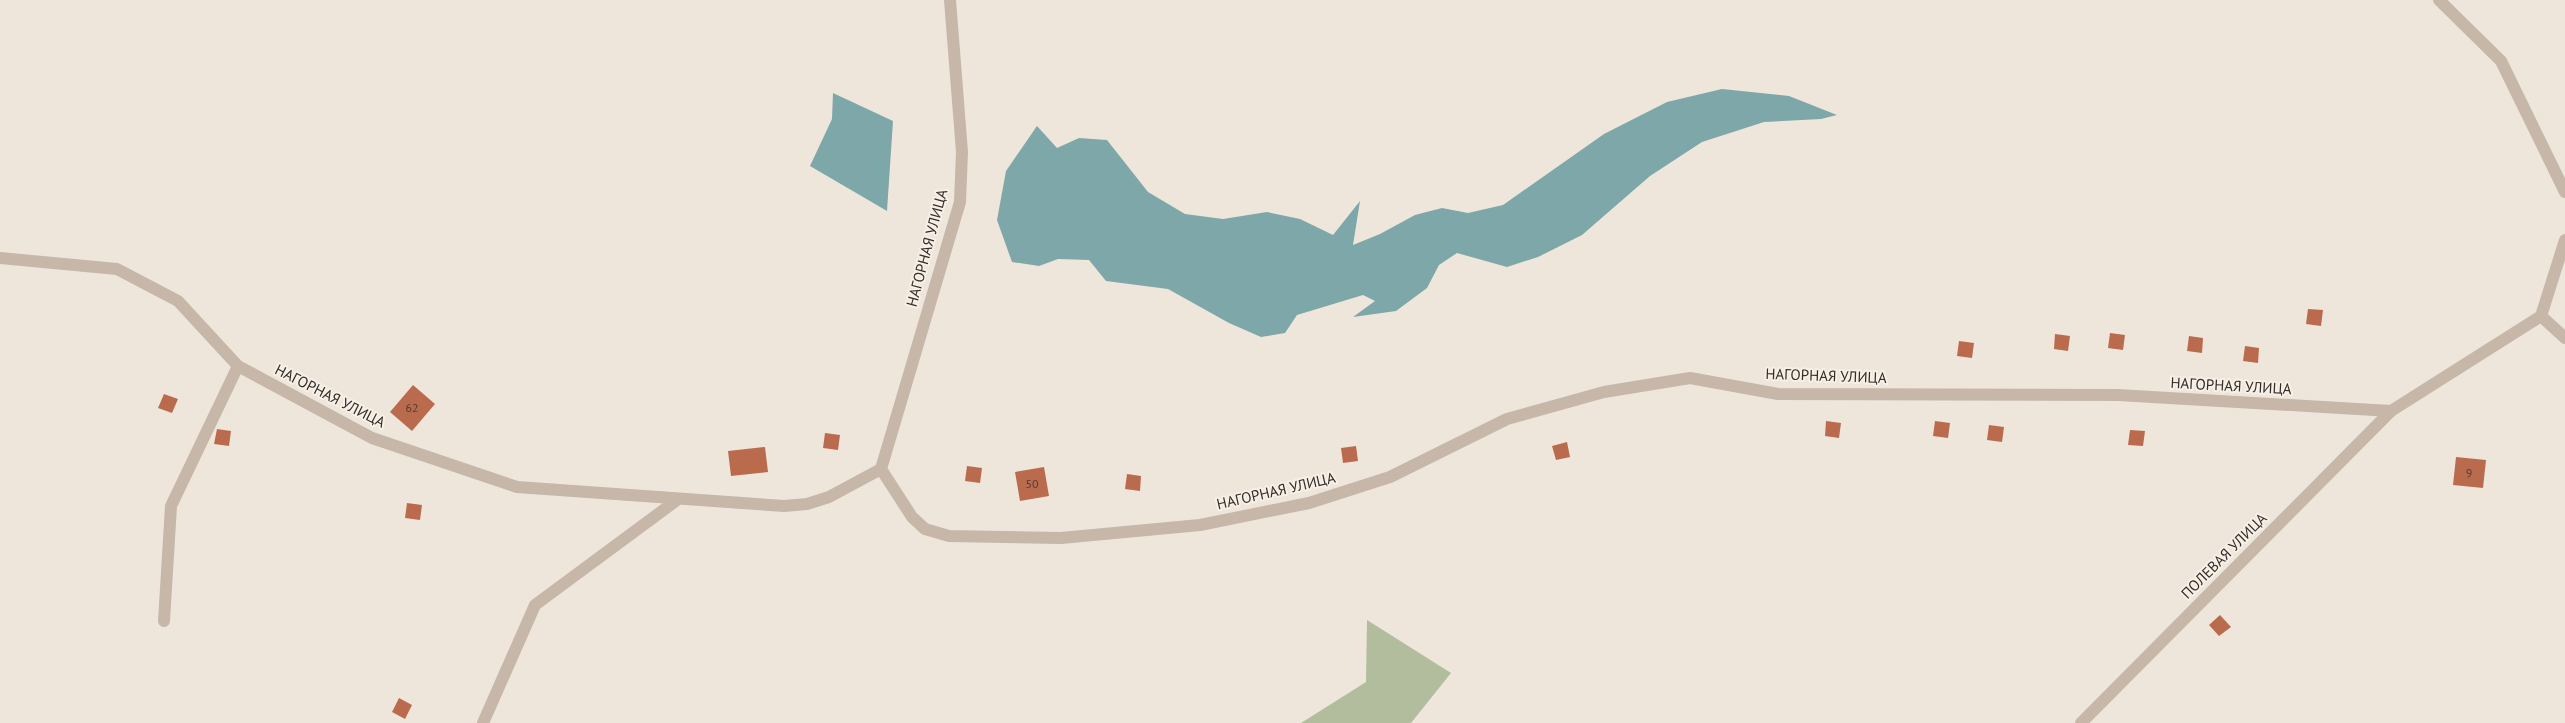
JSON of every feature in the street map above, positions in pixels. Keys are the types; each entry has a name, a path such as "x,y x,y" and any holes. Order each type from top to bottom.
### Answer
{"street":[{"name":"НАГОРНАЯ УЛИЦА","path":"0,258 118,269 178,301 238,366 372,438 517,487 677,500 784,506 807,504 829,497 881,469 960,202 962,152 950,0"},
{"path":"2439,0 2501,61 2565,192"},
{"path":"2391,411 2541,316 2565,240"},
{"path":"2541,316 2565,338"},
{"path":"164,621 171,506 238,366"},
{"name":"НАГОРНАЯ УЛИЦА","path":"881,469 912,517 925,529 949,536 1061,538 1200,525 1309,503 1390,477 1507,419 1604,392 1690,378 1778,394 2118,396 2391,411"},
{"name":"ПОЛЕВАЯ УЛИЦА","path":"2081,723 2391,411"},
{"path":"483,723 535,605 677,500"}],"green space":[{"path":"1367,620 1451,673 1411,723 1301,723 1366,682"}],"water":[{"path":"1722,89 1789,96 1837,115 1821,119 1764,122 1702,142 1650,176 1582,235 1538,257 1507,267 1457,253 1439,265 1427,288 1396,311 1353,317 1375,301 1363,295 1297,315 1285,333 1261,337 1229,323 1168,289 1106,281 1089,260 1058,259 1039,266 1012,262 997,220 1006,171 1037,126 1057,148 1079,138 1107,140 1148,192 1185,214 1223,219 1267,212 1300,219 1333,235 1360,201 1353,245 1380,234 1415,215 1442,208 1468,213 1503,205 1604,134 1667,102"},
{"path":"833,93 893,121 887,211 810,166 832,119"}],"building":[{"path":"2308,309 2323,310 2321,326 2306,324"},
{"path":"2110,333 2125,335 2123,350 2108,348"},
{"path":"2055,334 2070,336 2068,351 2054,349"},
{"path":"2189,336 2203,338 2202,353 2187,351"},
{"path":"1959,341 1974,343 1972,358 1957,356"},
{"path":"2245,346 2259,348 2258,363 2243,361"},
{"path":"413,385 435,404 412,431 390,412"},
{"path":"164,394 178,399 172,413 158,408"},
{"path":"1826,421 1841,423 1839,438 1825,436"},
{"path":"1935,421 1950,423 1948,438 1933,436"},
{"path":"1989,425 2004,427 2002,442 1987,440"},
{"path":"217,429 231,431 229,446 214,444"},
{"path":"2130,430 2145,431 2143,446 2128,445"},
{"path":"825,433 840,435 838,450 823,448"},
{"path":"1567,442 1570,457 1556,460 1552,446"},
{"path":"1356,446 1358,461 1343,463 1341,448"},
{"path":"765,447 768,472 731,476 728,451"},
{"path":"2456,457 2486,460 2483,488 2453,485"},
{"path":"967,466 982,468 980,483 965,481"},
{"path":"1044,467 1049,496 1020,501 1015,472"},
{"path":"1127,474 1141,476 1140,491 1125,489"},
{"path":"407,503 422,505 420,520 405,518"},
{"path":"2220,615 2231,627 2219,636 2209,625"},
{"path":"399,698 412,705 405,719 392,712"}]}
